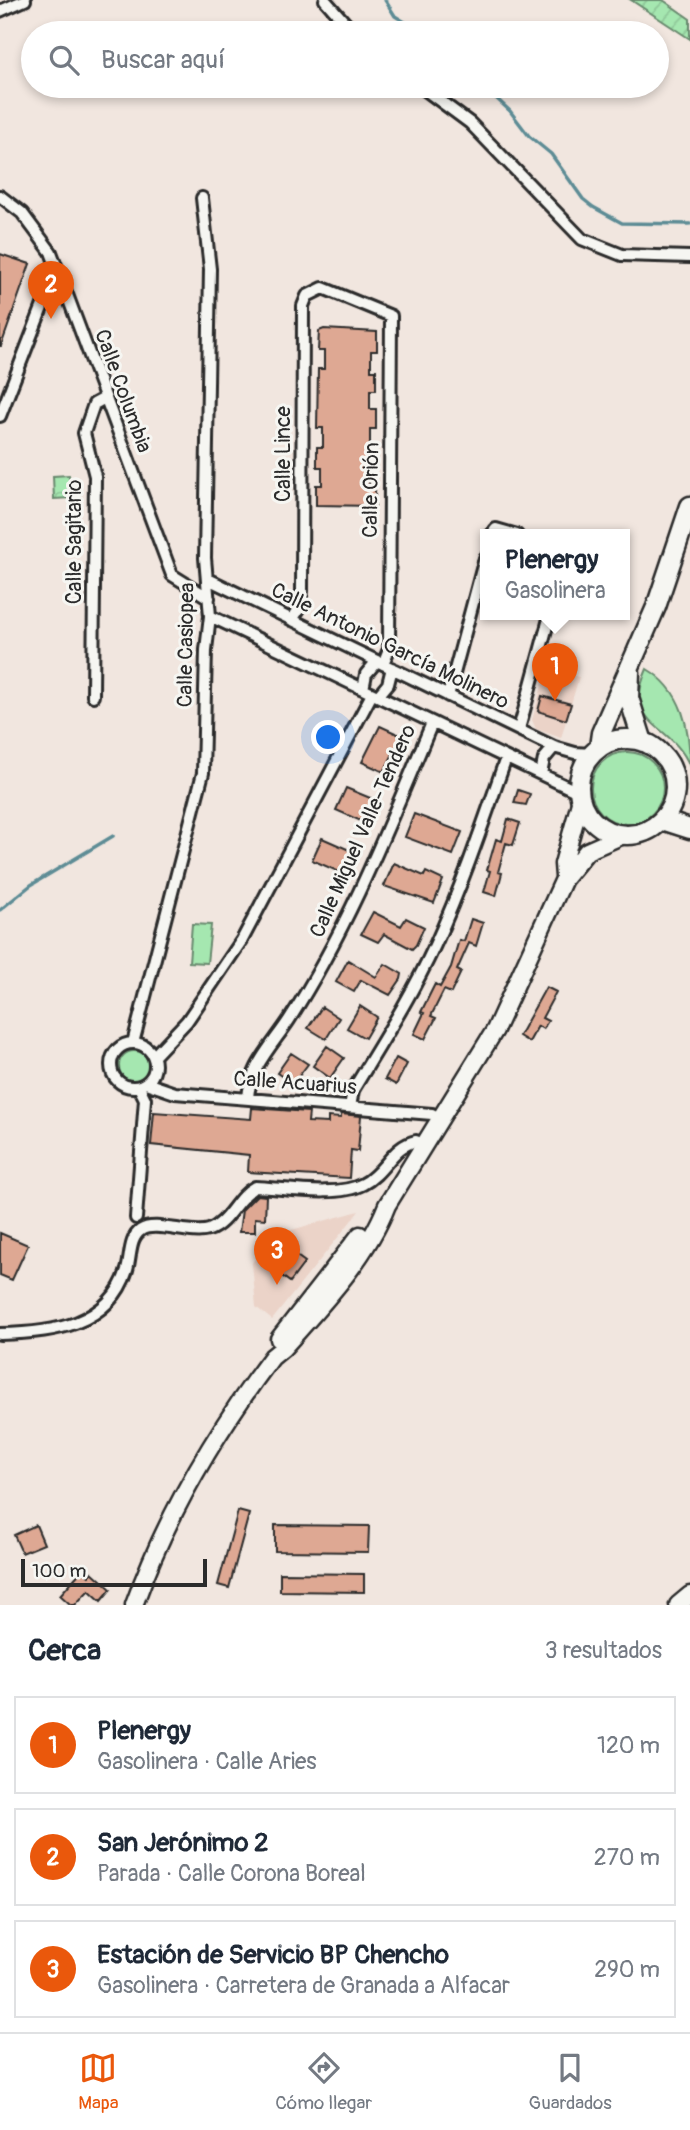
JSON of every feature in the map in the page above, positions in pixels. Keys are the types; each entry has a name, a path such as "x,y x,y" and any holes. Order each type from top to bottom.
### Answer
{"main road":[{"path":"595,750 613,741 643,742 666,758 675,785 674,798 662,820 651,830 621,836 596,825 579,798 579,777 595,750 619,686 630,669 656,607 690,506"},
{"path":"630,669 629,698 643,742"},
{"path":"675,785 690,797"},
{"path":"662,820 690,829"}],"street":[{"path":"0,11 25,0"},
{"path":"325,0 343,21"},
{"path":"437,98 470,123 582,239 622,255 690,257"},
{"name":"Calle Columbia","path":"0,195 37,230 51,252 172,575 209,597"},
{"name":"Calle Casiopea","path":"133,1043 203,773 205,650 210,616 205,558 210,269 202,198"},
{"path":"0,416 50,287 61,276"},
{"name":"Calle Lince","path":"292,620 299,609 302,591 303,306 314,290 323,288 391,316"},
{"name":"Calle Orión","path":"384,664 389,649 391,316"},
{"name":"Calle Sagitario","path":"93,696 95,477 84,433 94,404 105,398"},
{"path":"449,696 480,577"},
{"name":"Calle Antonio García Molinero","path":"208,579 554,747 575,753 595,750"},
{"path":"210,616 541,775 579,798 564,864 564,879"},
{"path":"519,729 549,620"},
{"path":"154,1056 187,1021 242,940 371,693 388,684 384,664 366,674 371,693"},
{"name":"Calle Miguel Valle-Tendero","path":"248,1099 252,1074 312,985 357,901 432,723"},
{"path":"541,775 544,759 554,747"},
{"path":"350,1107 353,1090 412,992 435,945 471,860 506,758"},
{"path":"134,1605 148,1566 193,1474 272,1357 276,1345 300,1310 387,1205 442,1120 506,1008 564,879 587,851 621,836"},
{"path":"133,1043 145,1046 154,1056 155,1071 143,1085 125,1086 118,1082 111,1069 114,1054 119,1048 133,1043"},
{"path":"136,1219 145,1099 143,1085"},
{"name":"Calle Acuarius","path":"143,1085 175,1093 432,1114 442,1120"},
{"path":"0,1334 35,1334 79,1323 102,1311 116,1296 127,1270 134,1238 141,1229 150,1227 201,1232 212,1229 221,1223 244,1193 255,1187 344,1191 363,1185 375,1176 403,1144 416,1141 425,1145"},
{"path":"678,1605 690,1595"}],"shaded area":[{"path":"547,669 579,677 561,738 536,729 532,720"},
{"path":"359,1211 272,1320 256,1307 252,1263 270,1236"}],"green space":[{"path":"631,0 663,0 690,19 690,39 669,25 669,21 663,21"},
{"path":"69,475 71,498 54,499 53,476"},
{"path":"647,669 669,688 682,712 690,767 682,752 645,714 640,702"},
{"path":"627,752 641,755 653,762 660,774 663,788 660,802 653,814 641,821 627,824 613,821 601,814 594,802 591,788 594,774 601,762 613,755"},
{"path":"192,924 211,925 207,963 189,962"},
{"path":"134,1051 140,1052 148,1060 148,1072 140,1080 134,1081 128,1080 120,1072 119,1066 120,1060 128,1052"}],"building":[{"path":"0,254 30,264 1,346 0,346"},
{"path":"319,331 377,332 377,351 371,351 371,370 376,370 376,390 370,390 370,409 376,409 376,429 370,429 370,447 375,447 375,467 369,467 369,486 375,486 375,506 316,505 316,485 322,485 322,467 317,467 317,447 323,447 323,428 317,428 318,369 324,369 324,351 318,351"},
{"path":"542,696 571,704 566,720 538,711"},
{"path":"380,726 402,736 384,772 362,762"},
{"path":"346,788 380,802 370,825 336,810"},
{"path":"518,790 530,794 526,805 514,803"},
{"path":"414,814 462,832 453,855 405,837"},
{"path":"508,819 520,823 513,845 506,843 498,872 502,873 496,896 484,892 490,871 487,870 496,839 502,841"},
{"path":"322,838 354,852 344,874 312,860"},
{"path":"394,863 424,876 426,872 443,880 434,903 384,886"},
{"path":"373,912 401,926 406,918 424,927 416,945 412,949 384,934 378,942 361,934"},
{"path":"471,919 483,923 476,946 469,943 457,970 461,972 451,993 444,990 431,1016 436,1018 425,1039 414,1034 424,1013 421,1012 435,984 440,987 451,967 459,940 464,941"},
{"path":"348,960 376,977 385,964 402,974 401,979 390,995 361,980 354,992 336,982"},
{"path":"546,987 556,992 542,1018 548,1021 543,1029 538,1026 529,1042 519,1036"},
{"path":"360,1006 377,1017 365,1038 347,1028"},
{"path":"322,1007 339,1018 326,1039 308,1028"},
{"path":"327,1046 344,1058 330,1078 313,1066"},
{"path":"291,1053 308,1064 293,1084 277,1073"},
{"path":"396,1058 407,1064 396,1085 385,1079"},
{"path":"252,1108 309,1112 308,1122 328,1123 328,1117 341,1118 341,1114 361,1116 358,1151 351,1150 349,1178 248,1172 249,1155 151,1145 154,1112 251,1119"},
{"path":"257,1195 266,1196 265,1219 255,1218 255,1232 239,1232 242,1210"},
{"path":"0,1233 28,1245 12,1280 0,1275"},
{"path":"275,1240 305,1262 290,1282 260,1260"},
{"path":"238,1511 249,1514 229,1588 218,1585"},
{"path":"36,1525 44,1544 22,1553 14,1535"},
{"path":"275,1525 369,1526 368,1552 275,1551"},
{"path":"82,1570 89,1576 92,1572 111,1589 101,1601 89,1590 75,1605 71,1605 60,1595"},
{"path":"280,1573 364,1574 364,1592 280,1591"}],"waterway":[{"path":"385,0 395,16 403,21"},
{"path":"496,98 529,136 551,154 583,199 593,207 622,223 690,224"},
{"path":"0,910 31,885 113,836"}],"place":[{"name":"San Jerónimo 2","path":"51,319"},
{"name":"Plenergy","path":"555,701"},
{"name":"Estación de Servicio BP Chencho","path":"277,1285"}]}
